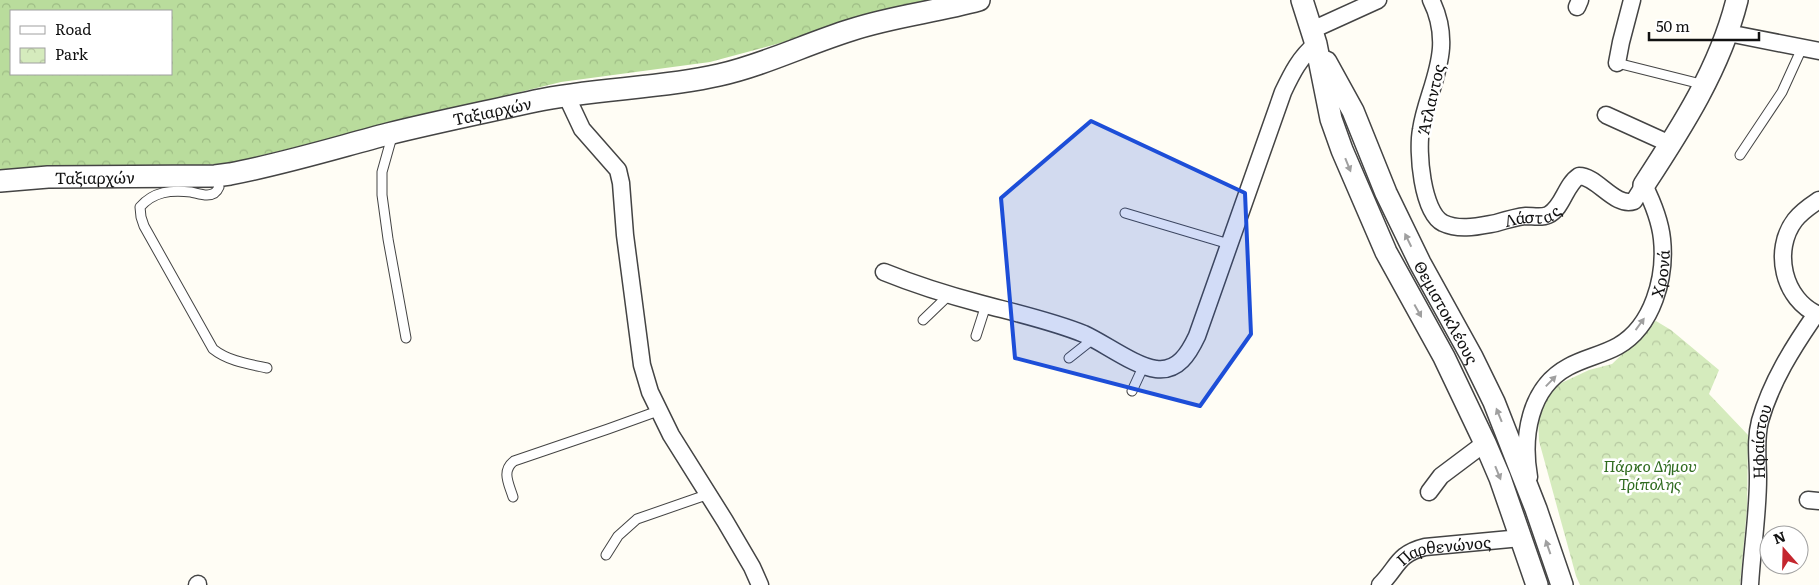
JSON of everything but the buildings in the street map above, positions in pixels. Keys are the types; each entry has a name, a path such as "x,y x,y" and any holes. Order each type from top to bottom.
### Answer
{"street":[{"name":"Ταξιαρχών","path":"0,181 48,177 215,176 245,171 393,133 566,95 684,82 718,75 851,30 893,18 934,11 979,0"},
{"name":"Θεμιστοκλέους","path":"1302,0 1314,37 1331,119 1363,202 1386,252 1444,357 1486,443 1537,585"},
{"path":"884,272 924,288 1012,311 1083,334 1144,365 1156,369 1170,368 1180,363 1188,354 1197,336 1282,92 1298,62 1314,37 1378,0"},
{"name":"Άτλαντος","path":"1431,0 1436,10 1439,24 1441,49 1435,82 1421,129 1420,158 1430,205 1438,218 1444,223"},
{"path":"1617,63 1632,0"},
{"path":"1644,185 1705,85 1721,52 1737,0"},
{"path":"1728,33 1819,51"},
{"name":"Θεμιστοκλέους","path":"1314,37 1353,111 1386,193 1420,263 1472,357 1494,402 1536,509 1562,585"},
{"path":"566,95 582,129 618,170 642,365 650,392 671,435 709,494 748,560 760,585"},
{"path":"1606,115 1670,144"},
{"name":"Λάστας","path":"1444,223 1459,227 1472,227 1549,214 1556,208 1574,180 1579,176 1588,178 1609,194 1629,203 1634,201 1644,185"},
{"name":"Χρονά","path":"1536,509 1529,474 1527,439 1528,425 1533,407 1541,392 1553,378 1566,368 1618,346 1630,338 1648,313 1655,298 1662,270 1662,239 1653,203 1644,185"},
{"path":"1817,314 1801,303 1790,289 1784,272 1782,254 1786,236 1794,220 1807,207 1819,200"},
{"name":"Ηφαίστου","path":"1750,585 1757,491 1756,460 1759,423 1791,349 1817,314"},
{"path":"1429,492 1441,476 1486,443"},
{"name":"Παρθενώνος","path":"1380,585 1397,561 1414,550 1425,547 1521,538"}],"lane":[{"path":"1740,156 1782,92 1802,48"},
{"path":"1617,63 1705,85"},
{"path":"393,133 382,172 382,195 406,338"},
{"path":"215,176 219,186 216,192 209,195 181,191 162,192 152,195 140,207 141,217 164,264 213,349 220,355 230,359 266,368"},
{"path":"1125,213 1229,244"},
{"path":"923,320 949,295"},
{"path":"976,336 986,305"},
{"path":"1069,358 1093,338"},
{"path":"1132,391 1144,365"},
{"path":"513,497 506,472 507,467 514,461 658,411"},
{"path":"606,555 618,536 637,519 709,494"}],"highlighted area":[{"path":"1091,121 1245,193 1251,334 1200,406 1015,358 1001,198"}],"green space":[{"path":"0,0 940,0 710,62 561,82 231,163 0,181"},
{"name":"Πάρκο Δήμου Τρίπολης","path":"1656,321 1671,330 1719,370 1709,394 1748,435 1747,508 1740,585 1580,585 1576,576 1539,441 1538,411 1557,385 1589,370 1612,364 1637,340 1647,325"}]}
